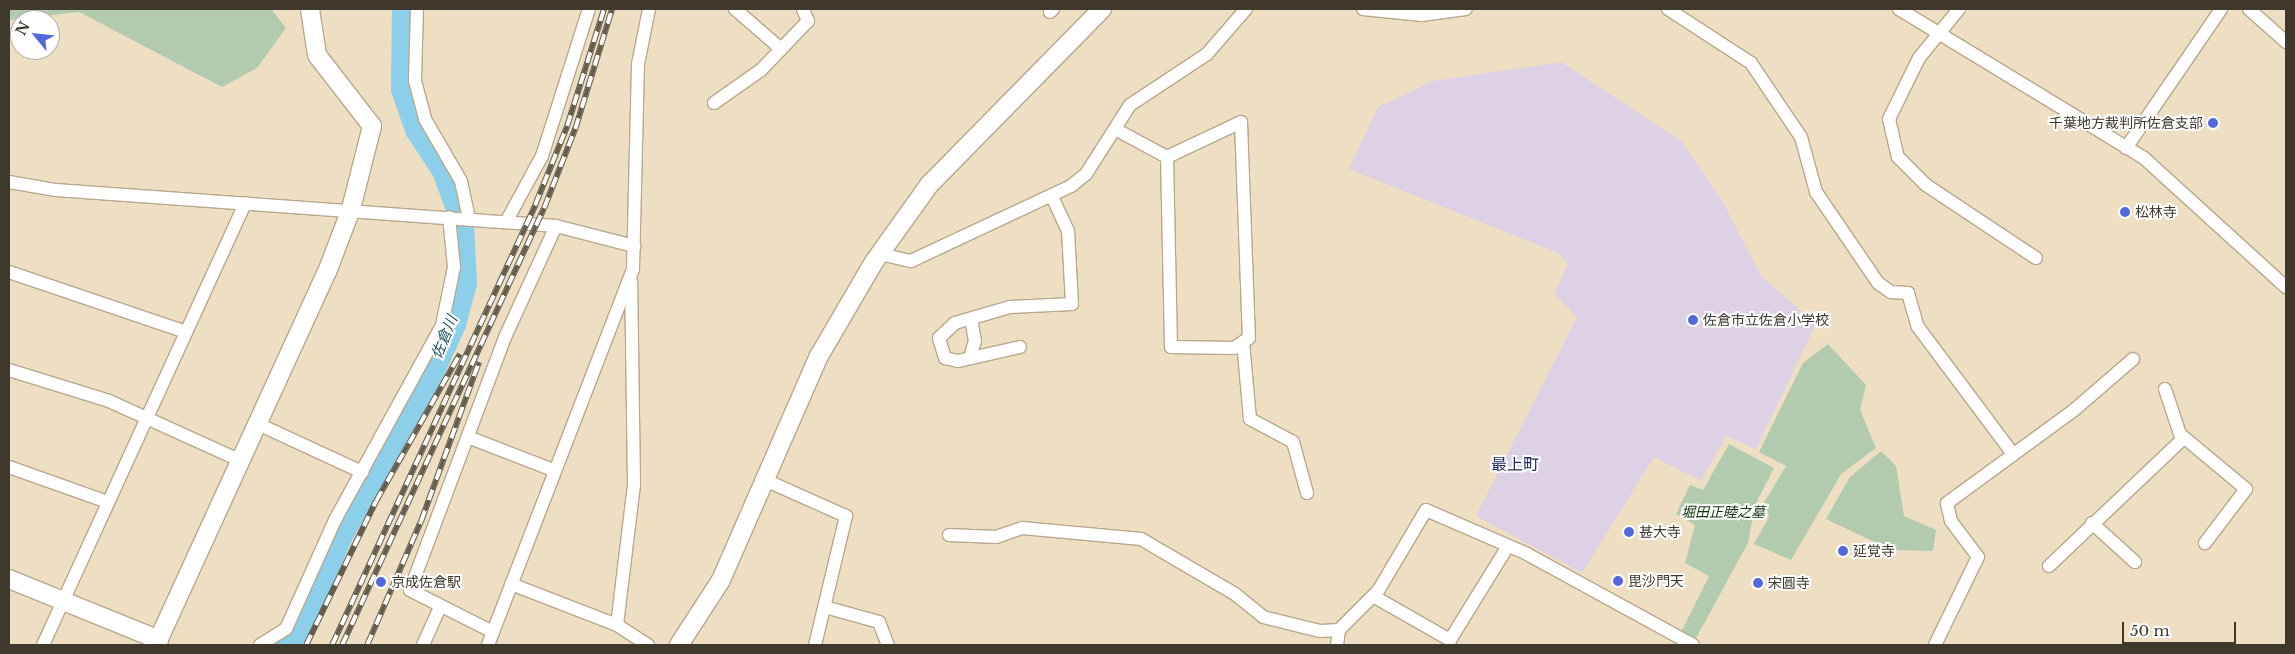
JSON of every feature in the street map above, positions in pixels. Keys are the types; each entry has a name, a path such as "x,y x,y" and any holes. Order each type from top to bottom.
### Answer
{"street":[{"path":"9,579 65,599 158,643 258,424 351,209 372,126 317,55 310,9"},
{"path":"417,9 415,81 425,119 461,181 469,219"},
{"path":"506,222 542,156 589,9"},
{"path":"617,625 634,485 631,274 634,246 638,64 649,9"},
{"path":"735,9 781,49"},
{"path":"714,103 761,70 808,21 803,9"},
{"path":"679,645 721,580 819,356 880,254 929,185 1102,9"},
{"path":"880,254 911,261 1052,196 1086,174 1130,105 1206,54 1246,9"},
{"path":"1363,9 1422,15 1466,9"},
{"path":"1668,9 1751,63 1800,137 1816,192 1878,283 1891,292 1908,293 1918,326 2013,454"},
{"path":"1899,9 2126,148 2168,178 2286,287"},
{"path":"1959,9 1919,58 1889,118 1898,156 1926,185 2036,258"},
{"path":"2126,148 2220,9"},
{"path":"2249,9 2286,42"},
{"path":"1241,122 1249,338 1234,348 1171,347 1167,157 1241,122"},
{"path":"1115,129 1167,157"},
{"path":"9,182 56,190 351,209 556,226 634,246"},
{"path":"1020,347 970,358 945,358 939,338 946,328 1010,306 1072,304 1068,231 1052,196"},
{"path":"43,645 245,203"},
{"path":"260,645 286,629 362,472 442,325 454,268 449,217"},
{"path":"493,632 440,607 410,590 506,335 556,226"},
{"path":"9,272 186,332"},
{"path":"488,645 553,470 631,274"},
{"path":"970,358 975,342 971,319"},
{"path":"1243,342 1250,419 1293,442 1307,493"},
{"path":"1935,645 1978,557 1951,521 1947,503 2074,410 2134,359"},
{"path":"9,370 109,401 241,462"},
{"path":"2165,389 2184,438 2246,489 2205,544"},
{"path":"258,424 362,472"},
{"path":"468,437 553,470"},
{"path":"2049,566 2092,523 2184,438"},
{"path":"9,467 108,502"},
{"path":"765,480 846,516 815,645"},
{"path":"1337,645 1339,630 1373,596 1426,510 1508,546 1693,645"},
{"path":"2092,523 2135,562"},
{"path":"949,535 996,537 1022,528 1141,539 1235,594 1263,617 1320,631 1339,630"},
{"path":"1373,596 1450,640 1508,546"},
{"path":"511,584 617,625 648,645"},
{"path":"423,645 440,607"},
{"path":"825,607 879,622 888,645"}],"shaded area":[{"name":"佐倉市立佐倉小学校","path":"1561,62 1681,141 1723,202 1761,276 1816,324 1756,449 1726,436 1701,481 1654,457 1582,573 1476,516 1577,317 1554,293 1568,264 1558,253 1349,169 1378,107 1433,81"}],"green space":[{"path":"9,9 271,9 286,28 257,68 222,87 79,12 60,14 60,10 10,10 9,20"},
{"path":"1828,344 1866,385 1860,410 1876,448 1841,474 1791,560 1754,544 1769,517 1759,511 1786,466 1759,452 1803,363"},
{"name":"堀田正睦之墓","path":"1729,444 1774,468 1755,505 1748,543 1695,640 1681,632 1709,576 1685,563 1695,525 1676,514 1690,485 1703,490"},
{"path":"1881,451 1896,466 1904,516 1936,530 1933,551 1891,550 1826,519 1850,477"}],"waterway":[{"name":"佐倉川","path":"290,645 340,533 431,370 452,324 463,283 459,206 446,170 419,129 405,89 406,9"}],"railway":[{"path":"332,645 535,205 567,126 604,9"},
{"path":"342,645 544,208 575,129 612,9"},
{"path":"306,645 376,501 460,354"},
{"path":"367,645 421,521 479,362"}],"place":[{"name":"千葉地方裁判所佐倉支部","path":"2213,123"},
{"name":"松林寺","path":"2125,212"},
{"name":"佐倉市立佐倉小学校","path":"1693,320"},
{"name":"甚大寺","path":"1629,532"},
{"name":"延覚寺","path":"1843,551"},
{"name":"毘沙門天","path":"1618,581"},
{"name":"京成佐倉駅","path":"381,582"},
{"name":"宋圓寺","path":"1758,583"}],"district":[{"name":"最上町","path":"1515,464"}]}
